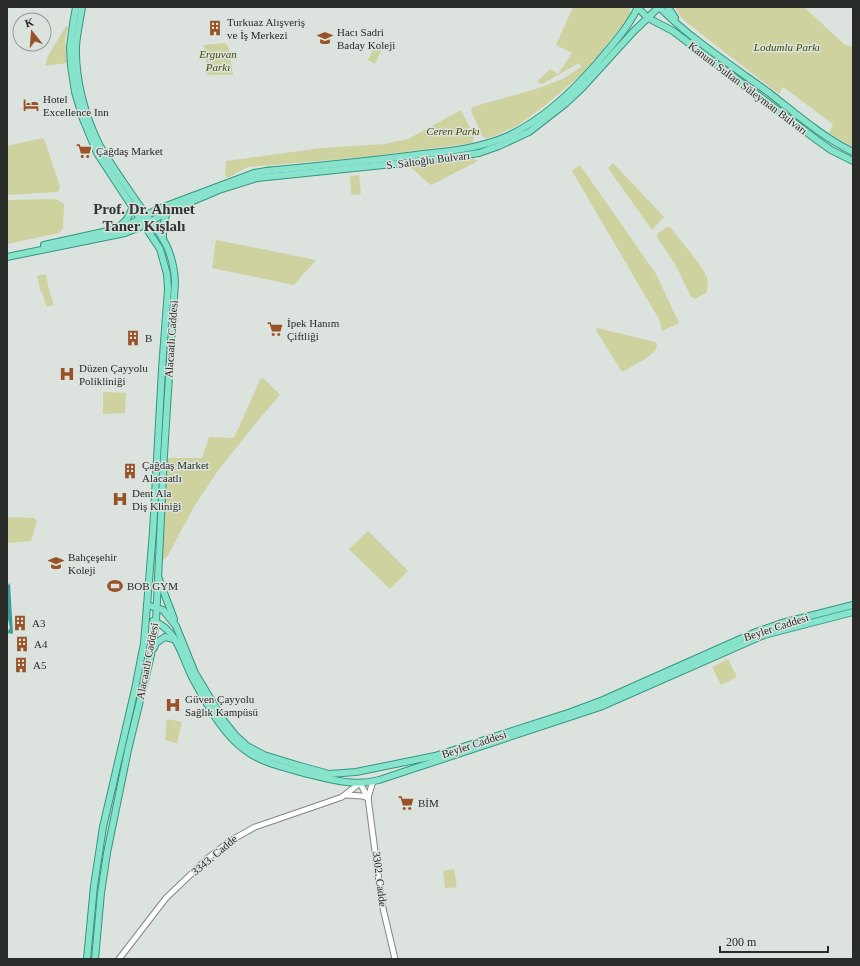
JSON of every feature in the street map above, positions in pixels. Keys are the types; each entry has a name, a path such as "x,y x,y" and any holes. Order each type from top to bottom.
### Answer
{"main road":[{"name":"Alacaatlı Caddesi","path":"76,7 72,27 70,58 78,104 86,128 97,153 145,225 162,254 167,274 168,289 146,619 139,672 103,827 95,878 87,959"},
{"name":"Alacaatlı Caddesi","path":"82,7 77,35 76,58 79,80 88,114 96,137 105,153 146,215 163,237 172,259 175,282 156,621 151,655 128,750 107,853 101,893 95,959"},
{"name":"S. Saltoğlu Bulvarı","path":"7,253 117,229 146,215 209,189 259,172 390,159 465,149 485,145 504,138 518,131 535,119 576,85 627,26 638,7"},
{"name":"Kanuni Sultan Süleyman Bulvarı","path":"638,7 648,18 673,31 817,140 831,150 853,161"},
{"name":"S. Saltoğlu Bulvarı","path":"7,257 122,234 152,222 167,212 220,190 257,178 459,156 479,153 499,146 529,132 565,104 599,71 633,32 659,7"},
{"name":"Kanuni Sultan Süleyman Bulvarı","path":"659,7 680,26 828,138 853,152"},
{"path":"668,7 680,26"},
{"path":"117,229 127,219 133,207"},
{"path":"163,237 163,222 167,212"},
{"path":"158,573 179,630"},
{"name":"Beyler Caddesi","path":"147,605 166,613 179,630 195,673 202,685 224,721 236,736 247,746 259,753 273,758 322,772 341,774 435,756 571,712 671,672 759,631 853,604"},
{"name":"Beyler Caddesi","path":"700,659 764,635 853,612"},
{"path":"146,619 156,621"},
{"name":"Beyler Caddesi","path":"156,621 166,628 175,639 191,674 204,697 225,730 244,750 261,760 280,766 333,779 360,783 373,781 510,738 600,707 671,672"},
{"path":"151,655 156,643 160,639 165,637 175,639"},
{"path":"360,783 360,775 365,770 372,772 373,781"}],"street":[{"name":"3302. Cadde","path":"368,798 373,781"},
{"name":"3343. Cadde","path":"120,959 166,898 208,858 230,841 255,827 325,804 345,795 360,783"},
{"name":"3302. Cadde","path":"360,783 368,798 382,904 395,959"},
{"path":"345,795 362,796 368,798"}],"green space":[{"path":"573,7 630,7 630,13 627,20 582,74 543,107 517,126 489,138 485,138 482,135 471,111 472,107 536,89 563,79 581,67 579,63 544,83 539,84 538,81 550,69 558,74 572,53 556,45"},
{"name":"Lodumlu Parkı","path":"675,7 804,7 844,44 853,47 853,147 829,133 833,124 783,87 779,94 686,22"},
{"path":"66,26 68,27 65,40 67,63 45,66 52,49"},
{"name":"Erguvan Parkı","path":"225,43 228,45 233,75 207,75 204,45"},
{"path":"374,48 381,51 375,64 368,60"},
{"name":"Ceren Parkı","path":"461,110 474,138 472,143 364,157 248,167 227,178 225,174 226,161 321,148 385,144 408,139"},
{"path":"43,138 60,187 59,190 57,192 7,195 7,146"},
{"path":"472,158 478,161 431,185 410,167 412,166"},
{"path":"613,163 664,217 652,230 608,168"},
{"path":"580,165 656,274 679,323 662,331 660,321 572,171"},
{"path":"359,175 361,194 351,195 350,176"},
{"path":"56,199 64,204 63,228 59,233 7,244 7,200"},
{"path":"667,227 670,227 690,252 707,278 708,286 706,293 695,299 691,297 675,264 657,237 657,234"},
{"path":"216,240 316,260 294,285 212,268"},
{"path":"46,274 49,290 41,292 37,276"},
{"path":"49,290 54,305 47,307 42,292"},
{"path":"597,328 655,342 657,344 656,350 647,358 622,372 596,330"},
{"path":"263,378 280,395 217,472 195,505 167,557 162,560 167,458 202,458 209,437 234,438 260,380"},
{"path":"103,392 126,393 125,413 103,414"},
{"path":"7,517 34,518 37,521 31,541 7,543"},
{"path":"368,531 408,571 390,589 349,549"},
{"path":"728,659 737,677 721,685 712,667"},
{"path":"167,719 182,722 177,743 165,740"},
{"path":"454,869 457,887 445,888 443,871"}],"water":[{"path":"10,583 13,634 7,633 10,628 7,614 7,586"}],"place":[{"name":"Turkuaz Alışveriş ve İş Merkezi","path":"215,28"},
{"name":"Hacı Sadri Baday Koleji","path":"325,38"},
{"name":"Hotel Excellence Inn","path":"31,105"},
{"name":"Çağdaş Market","path":"84,151"},
{"name":"İpek Hanım Çiftliği","path":"275,329"},
{"name":"B","path":"133,338"},
{"name":"Düzen Çayyolu Polikliniği","path":"67,374"},
{"name":"Çağdaş Market Alacaatlı","path":"130,471"},
{"name":"Dent Ala Diş Kliniği","path":"120,499"},
{"name":"Bahçeşehir Koleji","path":"56,563"},
{"name":"BOB GYM","path":"115,586"},
{"name":"A3","path":"20,623"},
{"name":"A4","path":"22,644"},
{"name":"A5","path":"21,665"},
{"name":"Güven Çayyolu Sağlık Kampüsü","path":"173,705"},
{"name":"BİM","path":"406,803"}],"district":[{"name":"Prof. Dr. Ahmet Taner Kışlalı","path":"144,218"}]}
